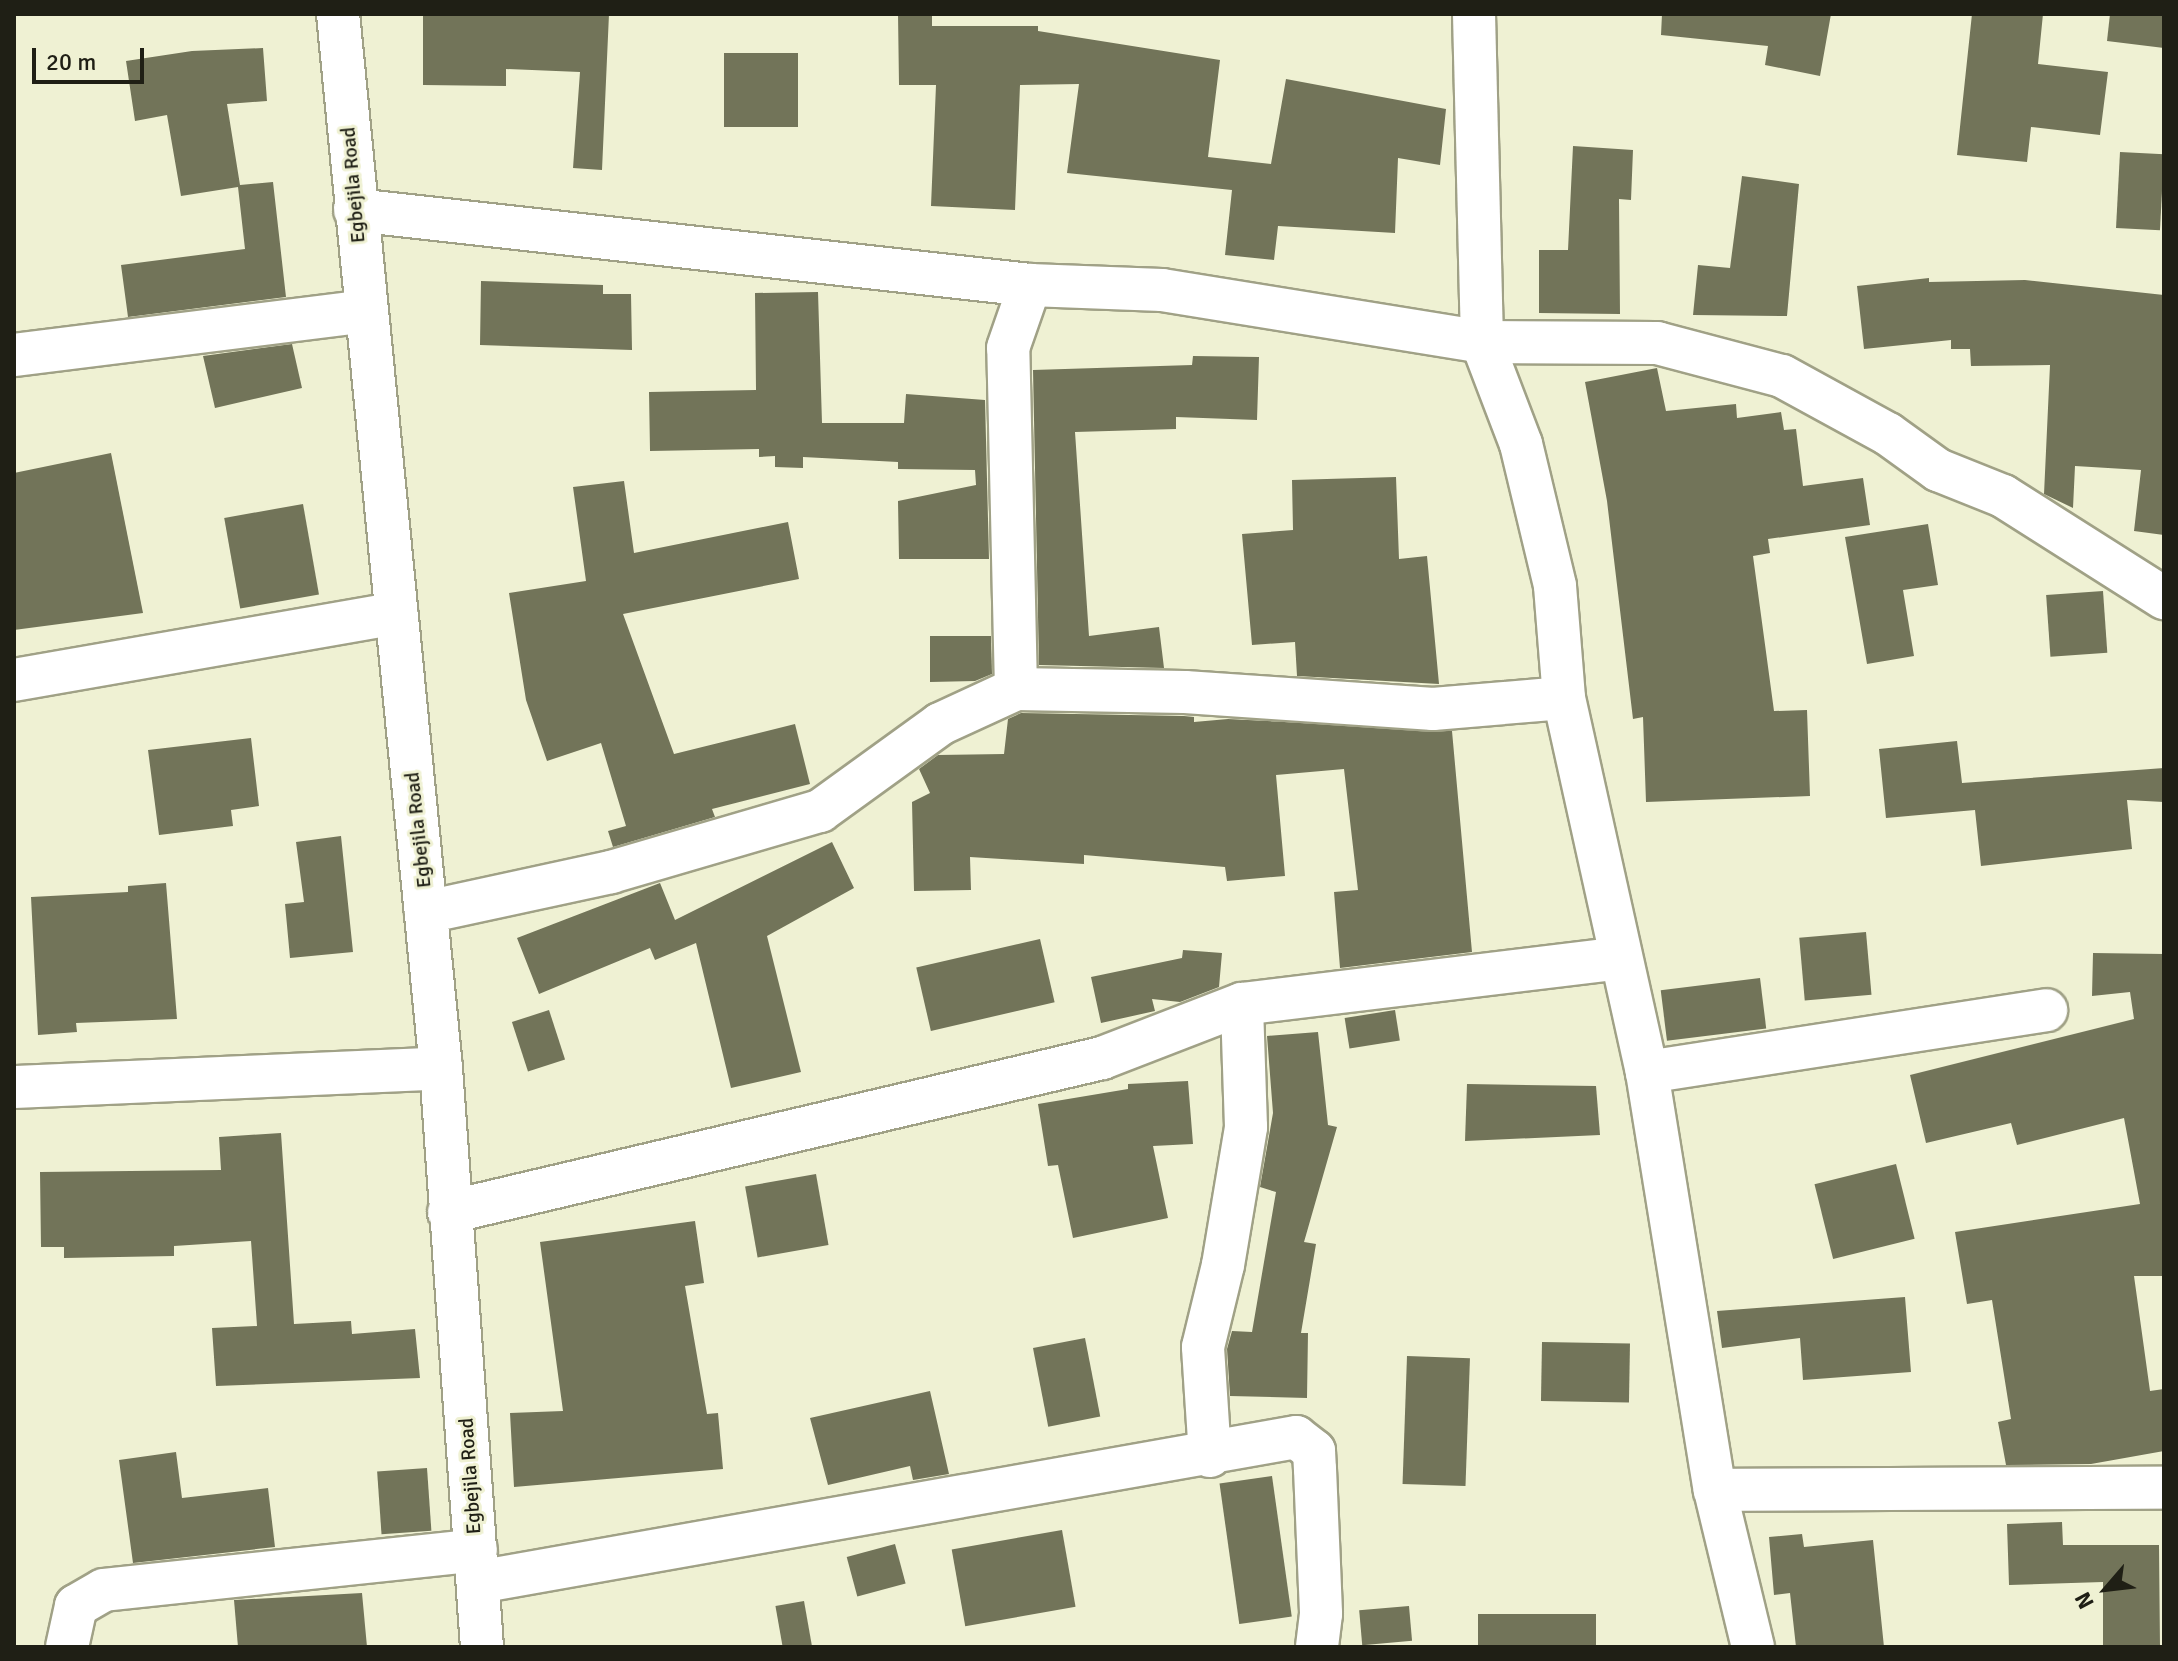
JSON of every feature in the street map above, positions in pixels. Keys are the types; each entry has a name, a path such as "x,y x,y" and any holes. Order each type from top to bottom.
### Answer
{"street":[{"name":"Egbejila Road","path":"338,14 441,1068 482,1647"},
{"path":"1474,14 1482,342 1521,444 1555,586 1564,698 1647,1072 1715,1490 1753,1647"},
{"path":"355,210 1030,285 1162,290 1482,342 1657,343 1782,376 1888,434 1938,470 2003,496 2164,598"},
{"path":"1016,689 1008,348 1030,285"},
{"path":"14,355 365,311"},
{"path":"14,680 396,613"},
{"path":"426,912 611,872 820,811 940,724 1016,689 1156,691 1433,709 1564,698"},
{"path":"449,1212 1102,1058 1242,1004 1620,958"},
{"path":"1210,1456 1203,1347 1223,1265 1246,1127 1242,1004"},
{"path":"1647,1072 2046,1010"},
{"path":"14,1087 441,1068"},
{"path":"67,1647 76,1606 104,1590 477,1566 1210,1456 1296,1437 1314,1451 1321,1614 1317,1647"},
{"path":"1715,1490 2164,1488"}],"building":[{"path":"423,14 609,14 602,170 573,168 580,72 506,69 506,86 423,85"},
{"path":"898,14 932,14 932,26 1038,26 1038,31 1220,60 1208,157 1271,164 1286,79 1446,109 1440,165 1398,158 1395,233 1278,226 1274,260 1225,255 1232,190 1067,173 1079,84 1020,85 1015,210 931,206 936,85 899,85"},
{"path":"1662,14 1831,14 1820,76 1765,65 1768,46 1661,35"},
{"path":"1972,14 2043,14 2038,64 2108,72 2100,135 2031,127 2027,162 1957,155"},
{"path":"2110,14 2164,14 2164,48 2107,41"},
{"path":"263,48 267,101 227,104 240,185 273,182 286,297 128,317 121,265 245,249 238,187 181,196 167,115 135,121 126,61 192,51"},
{"path":"724,53 798,53 798,127 724,127"},
{"path":"1573,146 1633,150 1631,200 1619,199 1620,314 1539,313 1539,250 1568,250"},
{"path":"2120,152 2164,154 2160,230 2116,228"},
{"path":"1742,176 1799,184 1787,316 1693,315 1698,265 1730,268"},
{"path":"1929,278 1929,282 2025,280 2164,295 2164,535 2134,531 2141,470 2075,466 2073,508 2044,494 2050,365 1971,366 1970,349 1951,349 1951,340 1864,349 1857,286"},
{"path":"481,281 603,285 603,294 631,294 632,350 480,345"},
{"path":"818,292 822,423 904,423 906,394 985,400 989,559 899,559 898,501 976,485 975,470 898,469 898,462 803,457 803,468 775,467 775,456 759,457 759,449 650,451 649,392 756,390 755,293"},
{"path":"292,344 302,388 215,408 203,356"},
{"path":"1193,356 1259,357 1257,420 1176,417 1176,429 1075,432 1089,636 1159,627 1164,668 1039,665 1033,370 1192,365"},
{"path":"1657,368 1666,411 1736,404 1737,418 1781,412 1784,430 1796,429 1803,486 1863,478 1870,525 1768,539 1770,553 1753,556 1774,711 1807,710 1810,796 1646,802 1643,717 1633,719 1607,501 1585,382"},
{"path":"111,453 143,613 14,630 14,473"},
{"path":"1396,477 1399,559 1427,556 1439,684 1297,676 1295,642 1252,645 1242,534 1293,530 1292,480"},
{"path":"624,481 634,553 788,522 799,579 623,614 674,754 795,724 810,784 712,809 715,817 613,847 608,831 626,826 601,743 547,761 526,700 509,593 586,581 573,487"},
{"path":"303,504 319,595 240,608 224,518"},
{"path":"1928,524 1938,585 1903,590 1914,656 1867,664 1845,537"},
{"path":"2103,591 2107,653 2050,657 2046,595"},
{"path":"930,636 991,636 992,674 975,681 930,682"},
{"path":"1021,713 1184,716 1194,717 1194,722 1228,719 1452,731 1472,952 1340,968 1334,892 1358,890 1344,769 1276,775 1285,876 1227,881 1225,867 1084,855 1084,864 970,857 971,890 914,891 912,802 930,793 919,769 938,755 1004,754 1008,719"},
{"path":"251,738 259,806 231,810 233,826 159,835 148,750"},
{"path":"1957,741 1962,783 2164,768 2164,802 2127,800 2132,849 1981,866 1975,810 1886,818 1879,749"},
{"path":"341,836 353,952 290,958 285,904 304,902 296,842"},
{"path":"832,842 854,888 767,936 801,1072 731,1088 696,943 655,960 650,948 539,994 517,938 660,883 675,920"},
{"path":"166,883 177,1019 76,1023 77,1032 38,1035 31,897 128,892 128,886"},
{"path":"1866,932 1871,995 1805,1001 1799,938"},
{"path":"1040,939 1055,1002 931,1031 916,968"},
{"path":"1183,950 1222,953 1219,987 1180,1002 1152,999 1155,1011 1101,1023 1091,977 1182,958"},
{"path":"2093,953 2164,954 2164,1276 2134,1276 2150,1391 2164,1389 2164,1451 2091,1464 2006,1465 1998,1422 2011,1419 1992,1300 1967,1304 1955,1232 2140,1204 2124,1118 2017,1145 2011,1123 1926,1143 1910,1075 2134,1019 2130,992 2092,996"},
{"path":"1760,978 1766,1029 1667,1041 1661,990"},
{"path":"549,1010 565,1059 528,1072 512,1022"},
{"path":"1395,1010 1400,1041 1349,1049 1345,1018"},
{"path":"1318,1032 1328,1125 1337,1127 1304,1242 1316,1244 1301,1333 1308,1333 1307,1398 1230,1396 1227,1349 1232,1331 1252,1332 1276,1192 1260,1187 1273,1113 1267,1036"},
{"path":"1188,1081 1193,1144 1153,1146 1168,1218 1073,1238 1058,1165 1048,1166 1038,1104 1128,1089 1128,1084"},
{"path":"1467,1084 1596,1086 1600,1135 1465,1141"},
{"path":"281,1133 294,1324 351,1321 352,1334 415,1329 420,1378 216,1386 212,1328 257,1326 251,1241 174,1246 174,1256 64,1258 64,1247 41,1247 40,1172 221,1170 219,1137"},
{"path":"1896,1164 1915,1239 1833,1259 1814,1184"},
{"path":"816,1174 829,1245 758,1257 745,1187"},
{"path":"695,1221 704,1283 685,1286 707,1414 718,1413 723,1469 514,1487 510,1413 563,1411 540,1242"},
{"path":"1905,1297 1911,1372 1803,1380 1800,1338 1722,1348 1717,1311"},
{"path":"1085,1338 1100,1417 1048,1427 1033,1348"},
{"path":"1542,1342 1630,1344 1629,1403 1541,1401"},
{"path":"1407,1356 1470,1358 1465,1486 1403,1484"},
{"path":"930,1391 949,1474 913,1480 910,1466 828,1485 810,1418"},
{"path":"176,1452 182,1498 268,1488 275,1547 133,1563 119,1460"},
{"path":"427,1468 431,1531 382,1534 377,1471"},
{"path":"1272,1476 1292,1617 1239,1624 1220,1483"},
{"path":"2062,1522 2063,1545 2159,1545 2160,1647 2103,1647 2103,1582 2009,1585 2007,1524"},
{"path":"1062,1530 1076,1607 965,1626 952,1549"},
{"path":"1802,1534 1804,1547 1873,1540 1884,1647 1796,1647 1790,1593 1774,1595 1769,1537"},
{"path":"895,1544 906,1584 857,1597 847,1557"},
{"path":"362,1593 367,1647 238,1647 234,1600"},
{"path":"804,1601 812,1647 783,1647 775,1606"},
{"path":"1409,1606 1412,1641 1362,1645 1359,1610"},
{"path":"1478,1614 1596,1614 1596,1647 1478,1647"}]}
